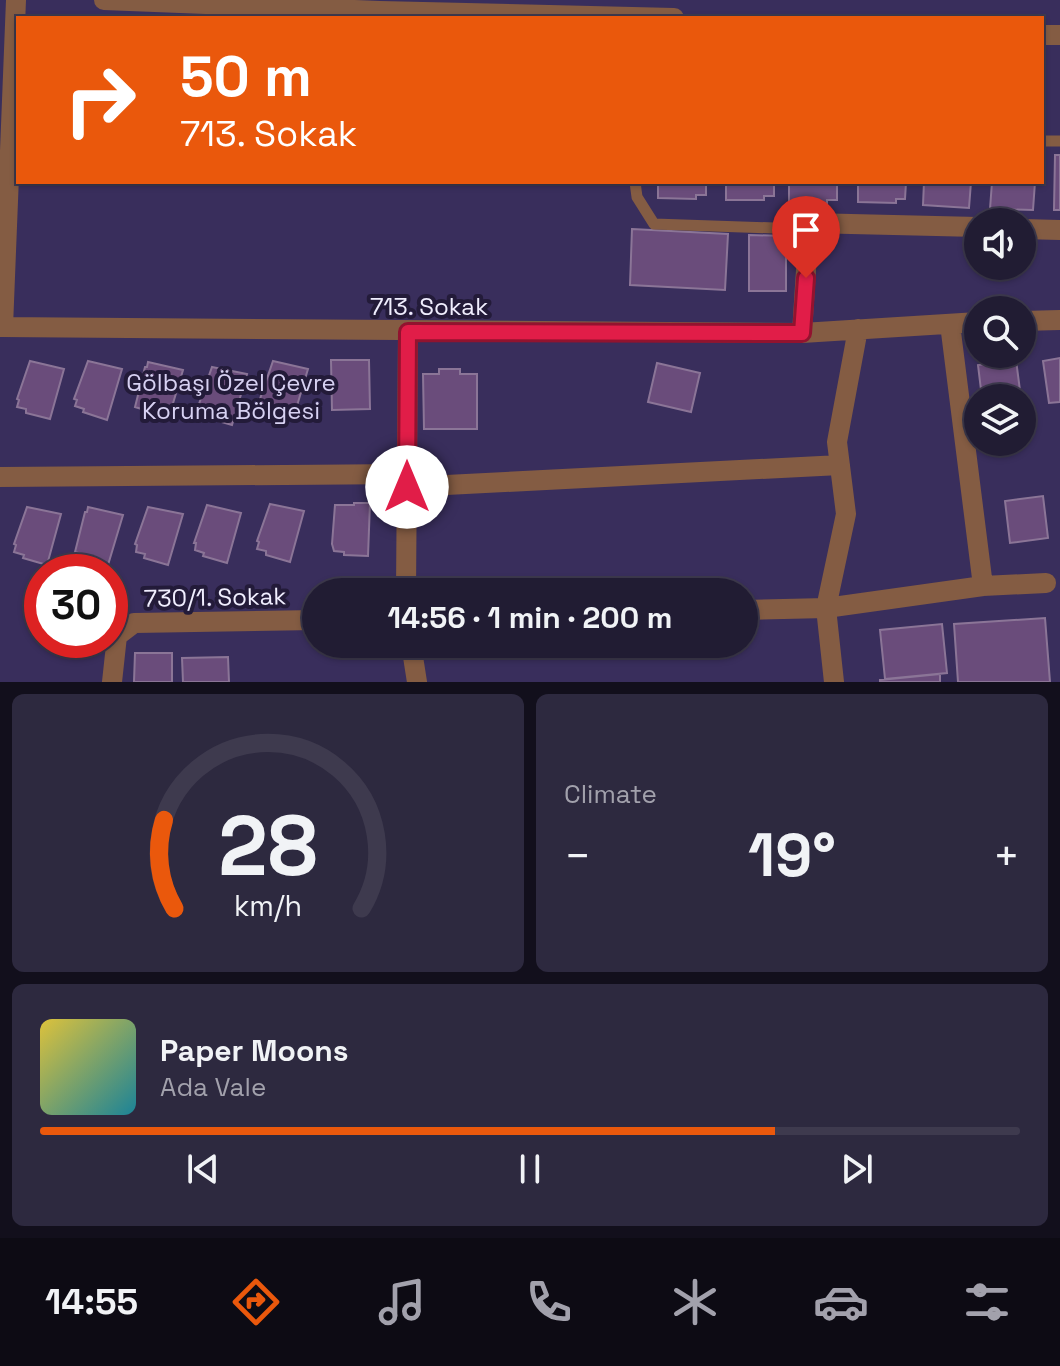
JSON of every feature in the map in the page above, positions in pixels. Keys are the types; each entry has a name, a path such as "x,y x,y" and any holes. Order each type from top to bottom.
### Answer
{"street":[{"path":"2,327 16,0"},
{"path":"104,0 380,11 627,8 665,16"},
{"path":"802,333 809,223 964,227"},
{"path":"1036,229 1060,230"},
{"path":"1036,321 1060,320"},
{"name":"713. Sokak","path":"2,327 802,333 964,323"},
{"path":"950,324 983,586"},
{"path":"834,682 826,608 846,514 837,442 858,329"},
{"path":"406,578 408,332"},
{"path":"0,477 407,481 840,465"},
{"path":"758,610 826,608 983,586 1046,583"},
{"name":"730/1. Sokak","path":"112,682 117,636 134,623 302,620"},
{"path":"413,658 417,682"}],"lane":[{"path":"635,184 637,197 654,224 775,228"}],"green space":[{"name":"Gölbaşı Özel Çevre Koruma Bölgesi","path":"0,0 1060,0 1060,682 0,682"}],"building":[{"path":"1055,155 1060,155 1060,210 1054,210"},
{"path":"658,184 706,184 706,195 696,195 696,199 658,198"},
{"path":"726,184 774,184 774,196 764,196 764,200 726,200"},
{"path":"789,184 837,184 837,200 827,200 827,204 789,203"},
{"path":"858,184 906,184 905,199 896,199 896,203 858,202"},
{"path":"924,184 971,184 969,208 923,205"},
{"path":"992,184 1035,184 1033,208 990,208"},
{"path":"632,229 728,234 725,290 630,285"},
{"path":"749,235 786,236 786,291 749,291"},
{"path":"1060,358 1060,402 1049,403 1043,361"},
{"path":"331,360 369,360 370,409 332,410"},
{"path":"30,361 64,369 50,419 26,413 26,409 17,407"},
{"path":"88,361 122,369 107,420 75,406 77,400 74,399"},
{"path":"273,361 308,369 293,419 260,406"},
{"path":"148,362 183,370 168,420 135,407"},
{"path":"657,363 700,373 691,412 648,402"},
{"path":"212,367 247,374 232,425 199,412"},
{"path":"978,368 1017,368 1019,384 980,384"},
{"path":"978,368 1017,368 1019,384 980,384"},
{"path":"439,369 460,369 460,374 477,374 477,429 424,429 423,374 439,374"},
{"path":"1043,496 1048,538 1010,543 1005,501"},
{"path":"370,503 368,556 344,555 344,552 334,551 332,544 335,505"},
{"path":"270,504 304,511 290,562 257,549"},
{"path":"207,505 241,513 227,563 203,556 204,553 195,550 194,543"},
{"path":"27,507 61,514 50,554 24,555 14,552"},
{"path":"88,507 123,515 111,554 75,552"},
{"path":"148,507 183,514 168,565 144,558 145,554 136,552 135,544"},
{"path":"1045,618 1050,682 958,682 954,624"},
{"path":"942,624 947,673 885,679 880,630"},
{"path":"135,653 172,653 172,682 134,682"},
{"path":"228,657 229,682 183,682 182,658"},
{"path":"940,674 940,682 880,682 880,680"}],"route":[{"path":"407,487 408,332 802,333 806,278"}]}
